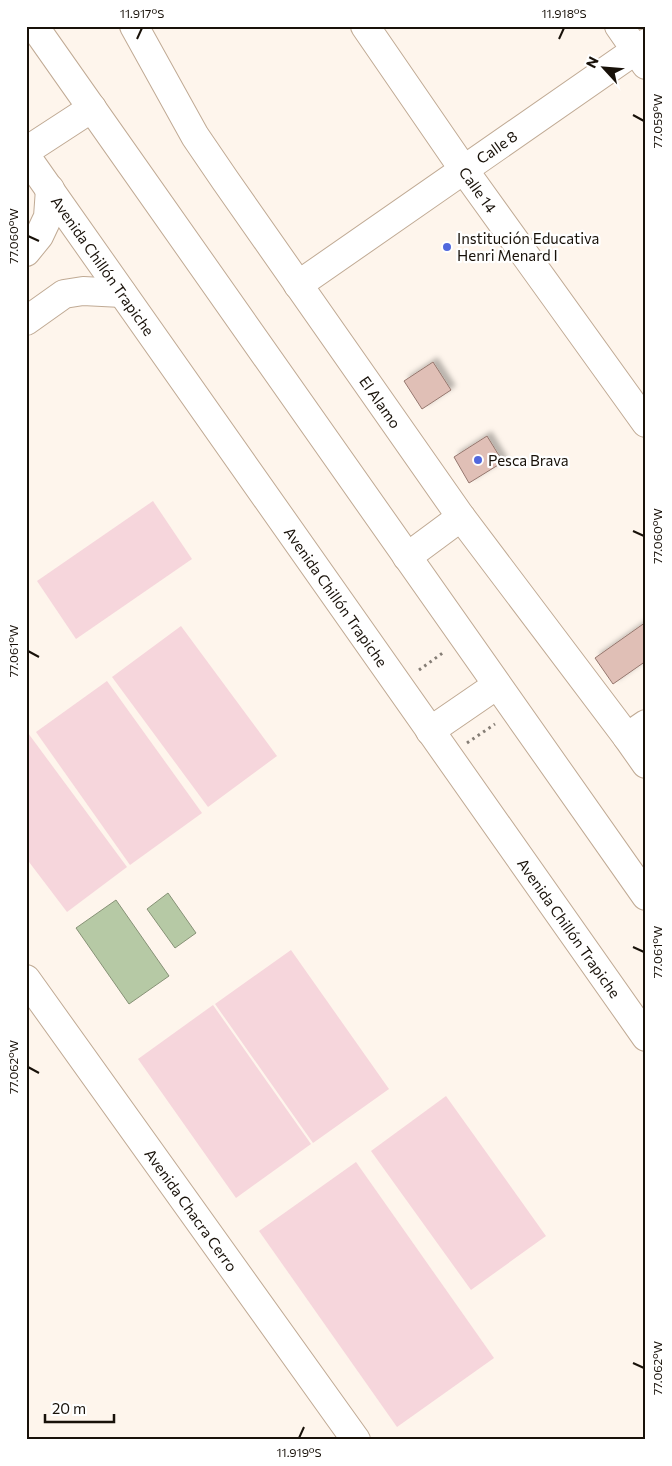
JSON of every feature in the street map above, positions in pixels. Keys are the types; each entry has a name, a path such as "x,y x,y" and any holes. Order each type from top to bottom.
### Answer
{"main road":[{"path":"34,26 646,896"},
{"name":"El Alamo","path":"134,26 195,136 298,285 461,516 636,731 646,764"},
{"name":"Calle 14","path":"365,26 464,170 646,423"},
{"path":"619,26 642,52"},
{"name":"Calle 8","path":"298,285 464,170 642,52"},
{"path":"26,151 92,108"},
{"name":"Avenida Chillón Trapiche","path":"26,156 646,1037"},
{"path":"26,252 39,236 48,217 50,189"},
{"path":"26,321 64,294 83,290 122,293"},
{"path":"407,557 461,516"},
{"path":"430,731 497,684"},
{"name":"Avenida Chacra Cerro","path":"26,979 347,1437"}],"path":[{"path":"398,684 464,638"},
{"path":"448,756 515,710"}],"shaded area":[{"path":"153,501 192,559 76,639 37,581"},
{"path":"181,626 277,756 208,807 112,677"},
{"path":"107,681 202,813 130,865 36,732"},
{"path":"28,733 127,867 67,912 26,858 26,734"},
{"path":"168,893 196,933 175,948 147,909"},
{"path":"116,900 169,976 129,1004 76,928"},
{"path":"291,950 389,1089 313,1143 215,1004"},
{"path":"213,1005 311,1144 236,1198 138,1059"},
{"path":"446,1096 546,1236 471,1290 371,1151"},
{"path":"356,1162 494,1358 397,1427 259,1231"}],"building":[{"path":"433,362 451,390 422,409 404,381"},
{"name":"Pesca Brava","path":"487,436 503,462 469,483 454,457"},
{"path":"646,622 646,661 613,684 595,658"}],"place":[{"name":"Institución Educativa Henri Menard I","path":"447,247"},
{"name":"Pesca Brava","path":"478,460"}]}
